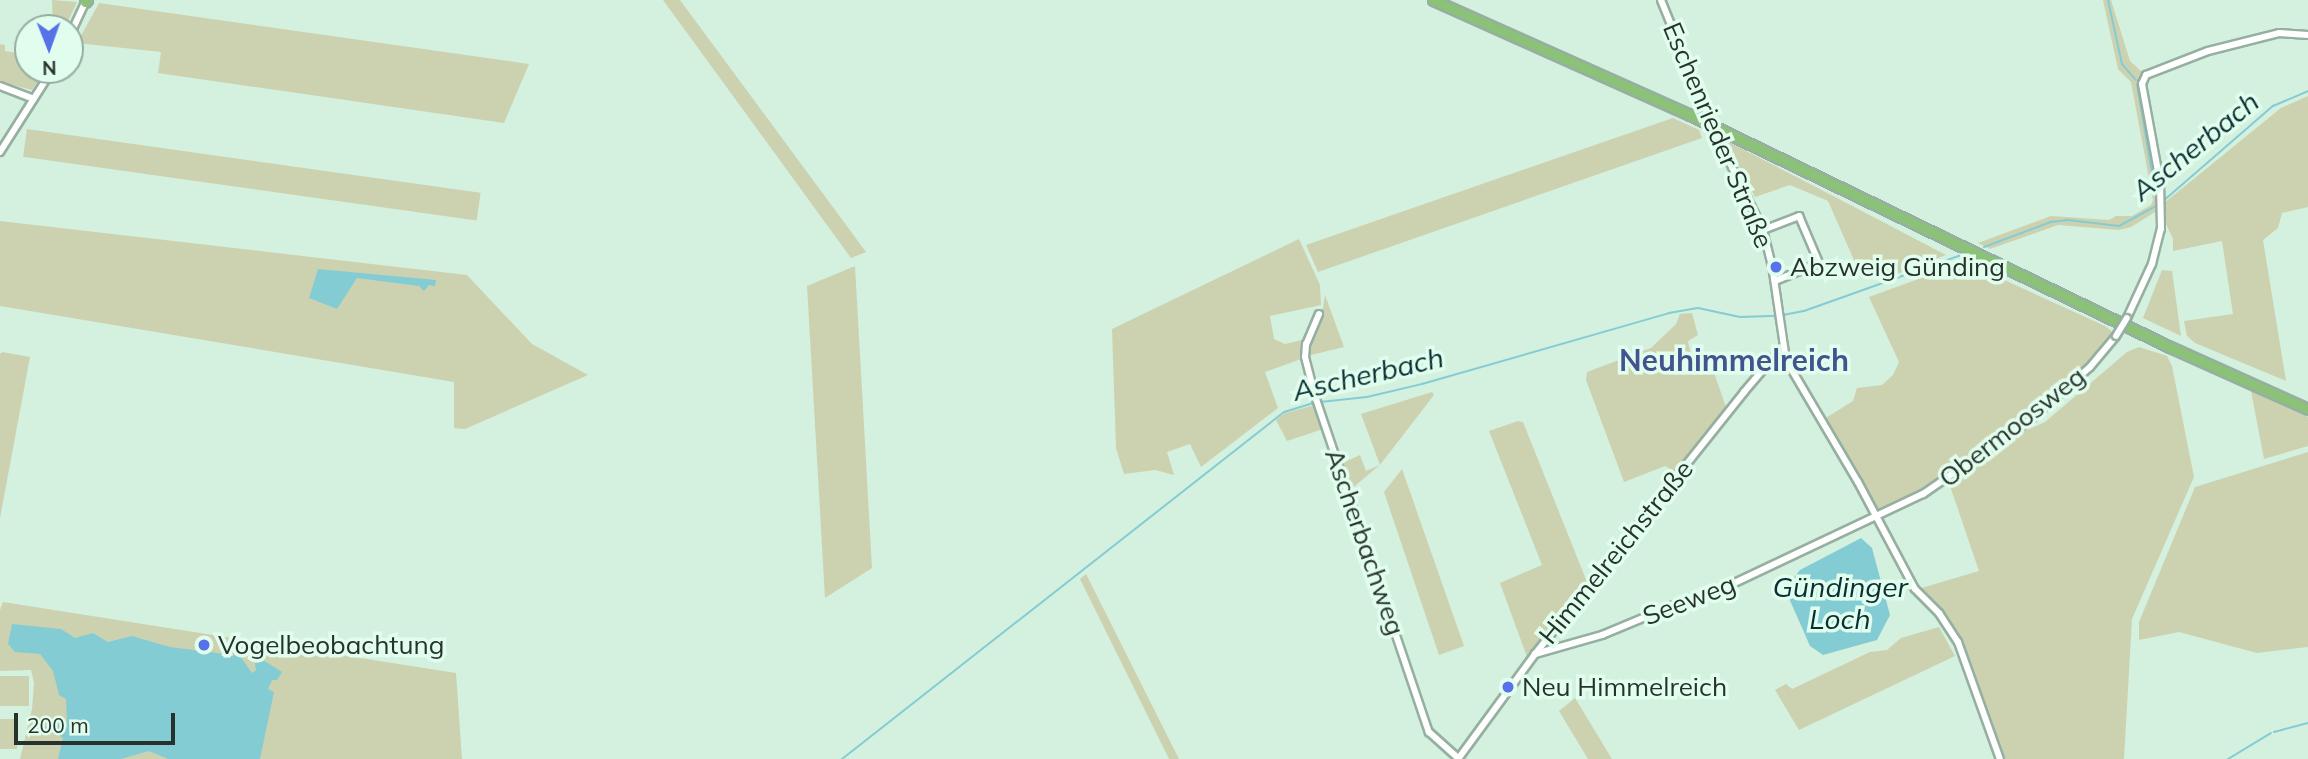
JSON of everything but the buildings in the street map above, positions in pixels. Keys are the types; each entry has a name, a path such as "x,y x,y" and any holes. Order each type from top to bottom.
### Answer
{"highway":[{"path":"1433,0 1690,115 2169,347 2308,409"}],"street":[{"name":"Eschenrieder Straße","path":"1661,0 1704,106 1763,230 1780,316 1784,354 1915,589 1939,613 1958,642 1986,729 2000,759"},
{"name":"Obermoosweg","path":"1877,517 1950,479 2019,429 2090,367 2127,318 2152,264 2161,229 2161,197 2142,84 2146,75 2208,51 2279,33 2308,35"},
{"path":"0,152 43,84"},
{"path":"0,86 34,99"},
{"path":"1763,230 1799,216 1819,263 1774,281"},
{"name":"Ascherbachweg","path":"1319,314 1306,344 1305,357 1317,403 1429,732 1458,759"},
{"name":"Himmelreichstraße","path":"1458,759 1535,654 1744,392 1773,359 1784,354"},
{"name":"Seeweg","path":"1535,654 1602,635 1691,598 1726,587 1877,517"}],"green space":[{"path":"52,0 77,2 71,14 52,14"},
{"path":"663,0 680,0 866,252 851,258"},
{"path":"2103,0 2111,0 2130,61 2144,74 2140,83 2160,209 2131,227 2119,230 2058,225 1990,249 1978,243 2051,216 2109,220 2116,216 2132,216 2151,205 2153,200 2131,82 2118,69"},
{"path":"99,3 529,64 504,123 158,73 161,52 84,44 84,30"},
{"path":"0,44 5,45 5,51 14,52 14,84 36,84 32,90 0,82"},
{"path":"2308,96 2308,207 2282,213 2278,228 2263,240 2286,381 2195,343 2187,336 2184,321 2233,314 2222,241 2173,251 2173,239 2166,224 2164,203 2281,108"},
{"path":"1673,118 1699,130 1702,138 1318,272 1306,245"},
{"path":"27,129 481,193 477,220 23,157"},
{"path":"1725,140 1946,255 1889,277 1886,268 1861,276 1828,201 1790,185 1755,197"},
{"path":"0,221 467,275 532,344 588,375 465,429 454,428 454,382 0,306"},
{"path":"1299,239 1320,285 1321,305 1270,316 1274,339 1285,344 1306,339 1304,358 1265,372 1278,408 1201,467 1190,444 1167,452 1174,475 1155,470 1124,474 1116,448 1112,329"},
{"path":"1965,262 2105,326 2114,333 2088,365 1990,445 1922,491 1878,512 1845,450 1824,419 1853,401 1857,388 1882,385 1893,375 1899,362 1869,297"},
{"path":"855,266 872,568 825,598 807,286"},
{"path":"2162,270 2172,271 2181,336 2143,318"},
{"path":"1325,295 1344,347 1307,356 1323,308"},
{"path":"1692,313 1698,335 1688,341 1693,366 1710,361 1727,410 1677,473 1665,466 1624,482 1586,380 1587,372 1651,348 1676,324 1680,314"},
{"path":"2139,347 2167,356 2172,366 2194,477 2132,619 2124,759 2004,759 1958,637 1918,589 1979,571 1949,483 2028,425 2034,427 2045,422 2127,352"},
{"path":"2,352 30,357 0,518 0,354"},
{"path":"2251,391 2308,417 2308,446 2264,459"},
{"path":"1432,392 1434,395 1380,465 1361,414"},
{"path":"1315,405 1323,429 1287,441 1276,420 1285,413"},
{"path":"1518,421 1523,422 1587,582 1527,657 1500,583 1542,565 1489,431"},
{"path":"2308,452 2308,647 2257,653 2179,632 2139,640 2139,622 2195,487"},
{"path":"1360,455 1366,471 1380,465 1350,490 1341,464"},
{"path":"1402,469 1464,646 1439,655 1384,492"},
{"path":"1086,574 1179,759 1169,759 1080,579"},
{"path":"3,602 456,673 462,759 20,759 32,709 34,683 31,670 0,671 0,610"},
{"path":"1939,627 1955,656 1799,730 1775,690 1786,684 1792,689 1870,652 1887,650 1901,638"},
{"path":"0,676 29,676 29,706 0,706"},
{"path":"1575,698 1612,759 1588,759 1559,711"},
{"path":"0,719 17,719 17,749 0,749"}],"water":[{"path":"318,269 436,280 435,286 429,285 424,291 419,286 357,278 337,309 309,298"},
{"name":"Gündinger Loch","path":"1861,538 1872,548 1890,615 1877,640 1823,655 1810,646 1785,589 1800,570"},
{"path":"12,624 61,629 75,638 93,633 108,642 132,636 170,647 240,656 252,673 256,670 254,658 263,660 282,672 277,680 272,680 268,689 274,692 260,759 168,759 149,751 121,759 58,759 63,738 53,732 46,734 44,728 54,722 67,728 66,699 59,695 53,671 40,654 15,652 8,644"}],"waterway":[{"path":"2108,0 2122,64 2136,80"},
{"path":"2137,84 2157,204"},
{"name":"Ascherbach","path":"2162,202 2273,106 2308,91"},
{"name":"Ascherbach","path":"1984,247 2051,222 2068,220 2119,226 2158,205"},
{"name":"Ascherbach","path":"1783,315 1804,311 1961,255"},
{"name":"Ascherbach","path":"1320,402 1367,397 1422,384 1669,313 1698,308 1740,317 1777,316"},
{"name":"Ascherbach","path":"842,759 1284,412 1314,403"},
{"path":"2274,732 2308,723"},
{"path":"2228,759 2271,733"}],"place":[{"name":"Abzweig Günding","path":"1776,267"},
{"name":"Vogelbeobachtung","path":"204,645"},
{"name":"Neu Himmelreich","path":"1508,687"}],"district":[{"name":"Neuhimmelreich","path":"1734,360"}]}
